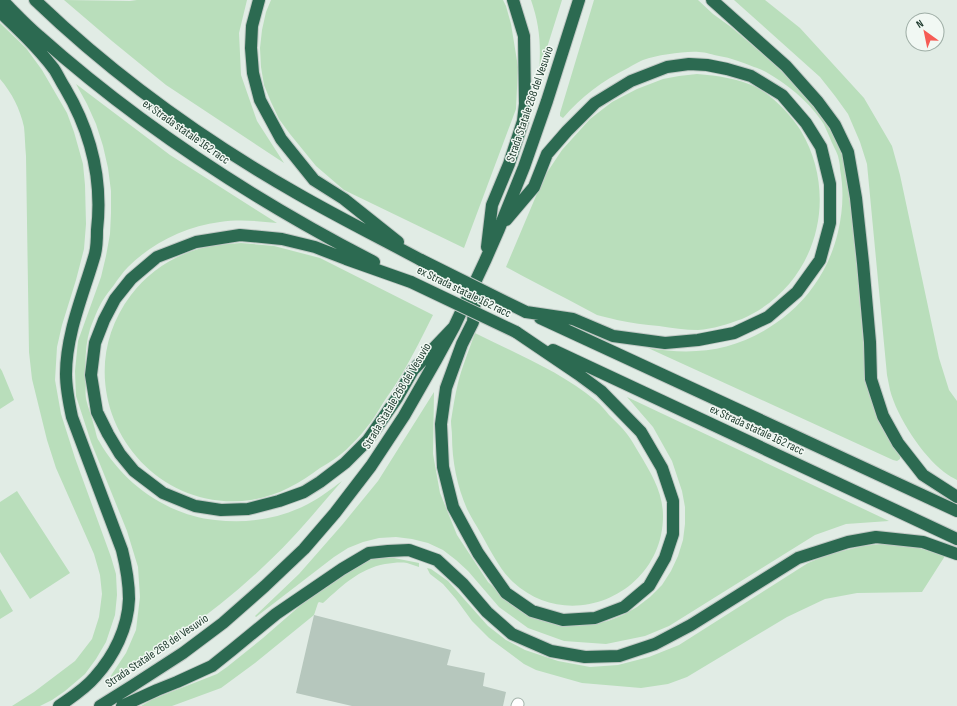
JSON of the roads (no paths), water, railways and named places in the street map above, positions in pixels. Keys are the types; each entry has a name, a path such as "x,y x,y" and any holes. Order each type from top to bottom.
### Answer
{"highway":[{"name":"ex Strada statale 162 racc","path":"2,0 38,35 91,80 176,144 230,180 367,259 410,282 957,539"},
{"name":"ex Strada statale 162 racc","path":"35,0 102,60 155,101 249,165 297,194 421,260 526,312 957,511"},
{"path":"259,0 252,26 251,48 253,73 260,100 281,139 314,180 344,199 421,260"},
{"path":"485,261 492,204 509,164 521,128 525,110 524,36 512,0"},
{"name":"Strada Statale 268 del Vesuvio","path":"100,706 183,653 223,623 265,586 304,549 371,466 404,416 436,360 454,327 485,261 524,167 579,0"},
{"path":"712,0 786,66 818,102 835,125 848,152 856,198 870,342 871,379 883,416 898,443 923,475 957,497"},
{"path":"0,12 32,43 54,70 73,102 86,133 97,173 99,210 95,252 71,332 66,374 72,417 127,567 129,600 125,624 119,642 109,660 95,678 78,693 59,706"},
{"path":"499,229 534,187 548,154 567,131 596,103 631,81 667,67 689,64 707,65 751,76 782,95 806,123 821,147 830,184 830,223 820,260 798,292 768,317 734,333 698,340 665,344 613,336 573,319 526,312"},
{"path":"410,282 315,247 282,239 240,235 196,242 157,257 131,280 115,299 97,337 91,375 97,412 120,454 134,471 163,493 195,506 222,510 248,509 279,501 304,492 320,482 345,462 368,440 397,398 413,370 454,327"},
{"path":"478,276 473,322 462,344 446,388 441,424 443,467 452,506 478,553 506,593 532,611 563,620 594,618 624,607 649,586 665,558 672,534 673,501 662,468 641,432 601,391 516,332"},
{"path":"122,706 212,666 276,614 342,569 369,553 408,550 437,560 512,634 551,650 585,656 619,656 655,644 692,624 798,558 848,542 876,537 923,542 957,554"}]}
